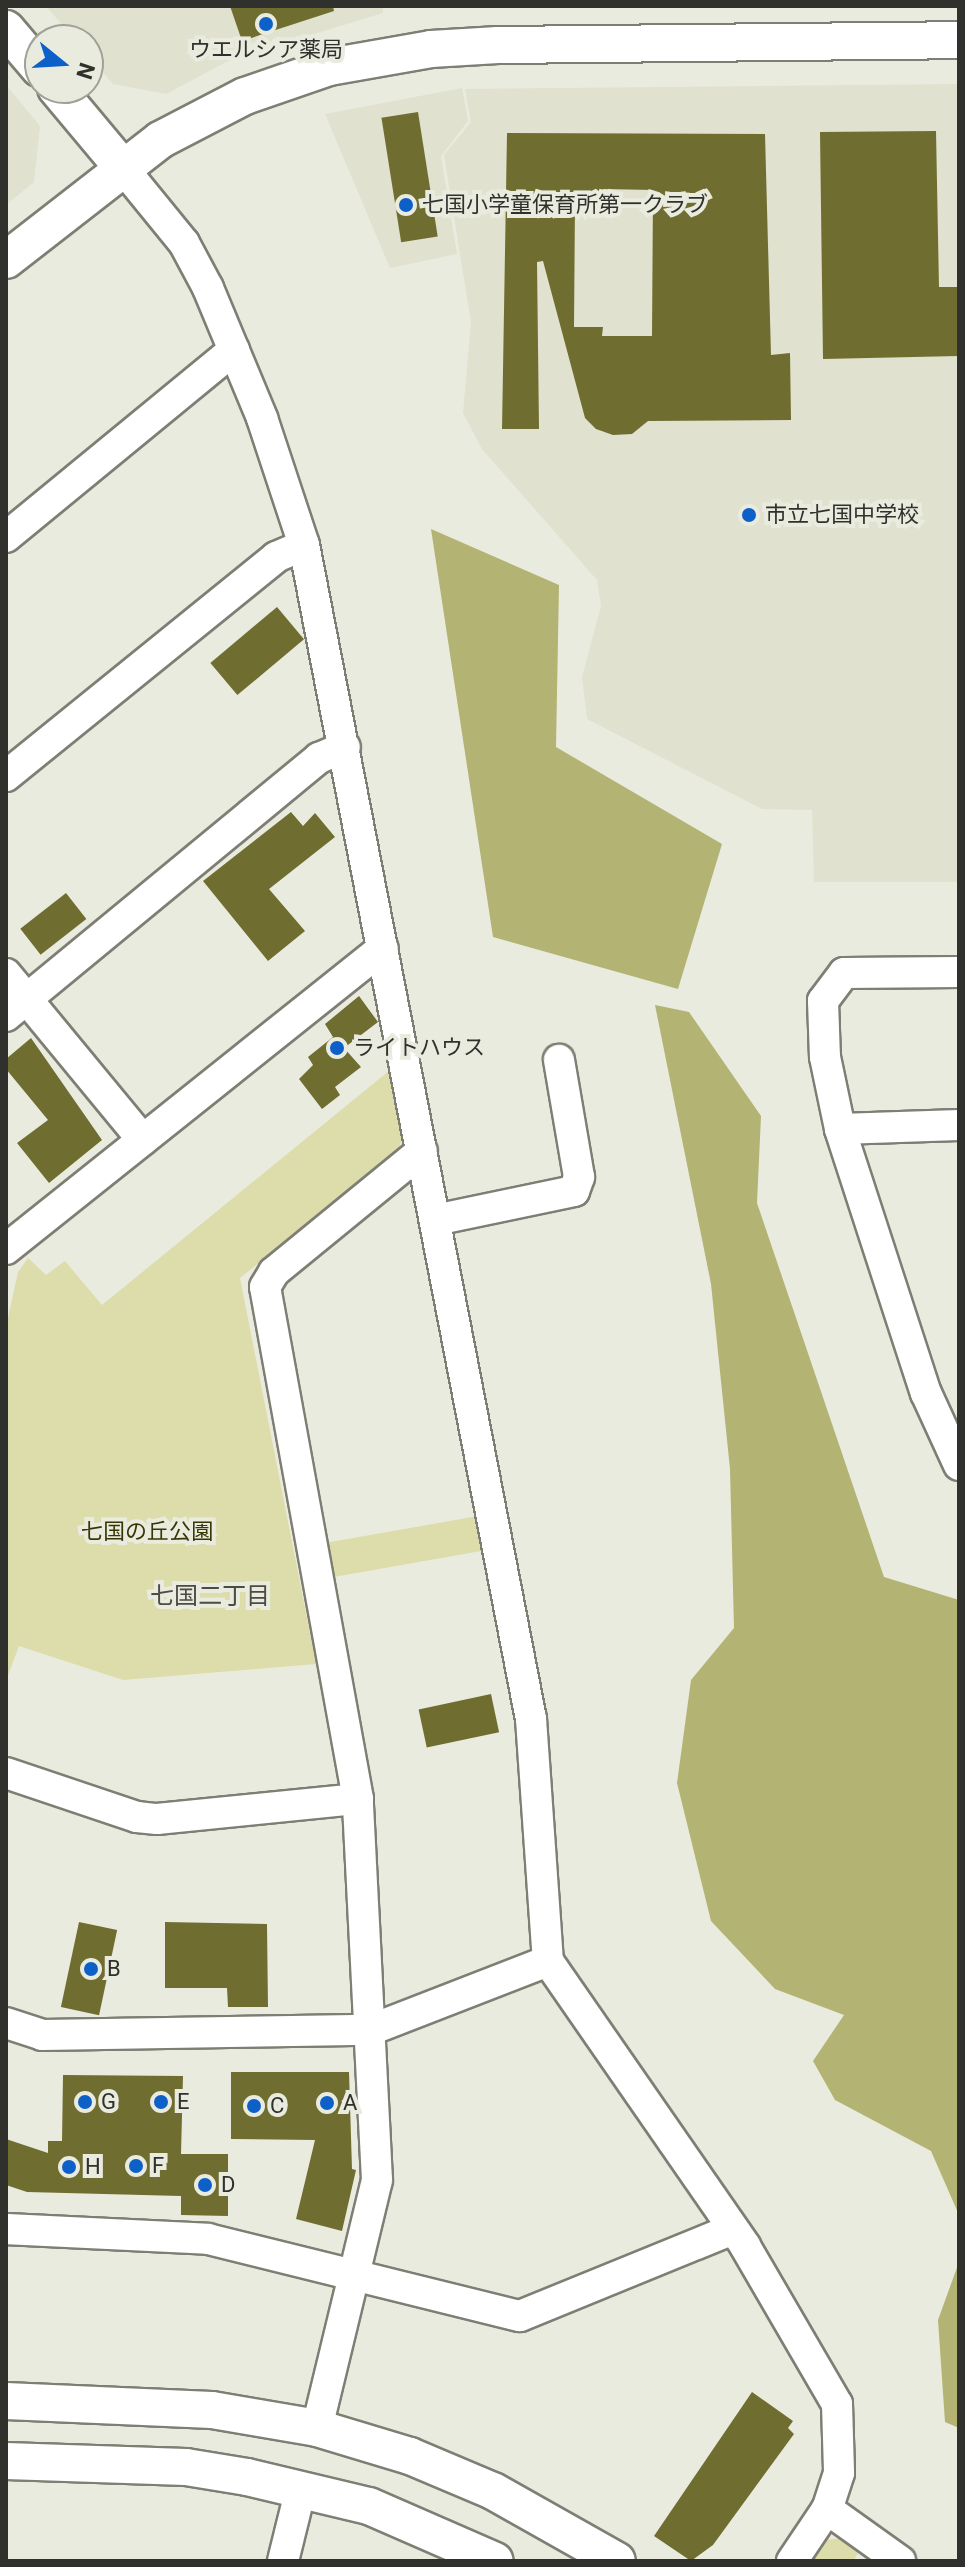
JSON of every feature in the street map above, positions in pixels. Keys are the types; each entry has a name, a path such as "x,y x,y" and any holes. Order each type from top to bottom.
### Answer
{"street":[{"path":"6,29 24,50"},
{"path":"6,260 160,140 245,96 329,67 431,49 959,40"},
{"path":"69,104 184,243 234,350 304,545 531,1719 548,1961 733,2229 837,2404 841,2459 827,2509 792,2561"},
{"path":"6,537 234,350"},
{"path":"6,776 276,557 304,545"},
{"path":"16,1007 319,758 345,747"},
{"path":"6,1249 383,948"},
{"path":"959,972 844,973 828,988 823,1001 825,1057 840,1129 926,1393 959,1465"},
{"path":"6,974 16,1007 143,1140"},
{"path":"435,1220 574,1191 579,1177 559,1060"},
{"path":"840,1129 959,1125"},
{"path":"317,2428 377,2180 358,1799 265,1287 274,1272 422,1151"},
{"path":"6,1773 137,1817 157,1819 358,1799"},
{"path":"6,2023 42,2035 370,2030 548,1961"},
{"path":"6,2229 208,2239 520,2316 733,2229"},
{"path":"6,2401 212,2410 317,2428 410,2456 493,2491 617,2561"},
{"path":"6,2461 186,2467 301,2488 369,2506 495,2561"},
{"path":"283,2561 301,2488"},
{"path":"827,2509 900,2561"}],"shaded area":[{"path":"46,6 383,6 383,13 232,59 166,94 113,84 104,74 104,24 61,24"},
{"name":"市立七国中学校","path":"959,84 959,882 814,882 812,810 762,809 587,719 582,677 601,606 597,580 482,449 463,413 471,322 444,155 471,122 465,89"},
{"path":"6,85 40,126 34,182 6,205"},
{"name":"七国小学童保育所第一クラブ","path":"462,88 468,121 441,156 457,254 390,268 325,114"},
{"path":"431,529 559,585 556,747 722,844 678,989 493,937"},
{"path":"655,1005 689,1012 761,1116 757,1203 884,1577 959,1600 959,2215 931,2151 835,2100 813,2061 844,2015 775,1989 711,1921 677,1783 691,1680 734,1628 730,1469 711,1284"},
{"path":"959,2262 959,2428 945,2422 938,2320"}],"green space":[{"name":"七国の丘公園","path":"390,1070 404,1133 398,1151 240,1278 316,1664 123,1680 19,1646 6,1681 6,1327 18,1272 28,1258 46,1275 65,1261 102,1305"},
{"path":"478,1516 484,1550 327,1578 320,1544"},
{"path":"845,2538 861,2549 853,2561 810,2561 824,2540"}],"building":[{"name":"ウエルシア薬局","path":"230,6 333,6 334,11 242,41"},
{"path":"418,112 438,236 401,242 381,118"},
{"path":"936,131 939,287 959,287 959,356 823,359 820,132"},
{"path":"507,133 765,134 771,355 790,353 791,420 648,421 632,434 613,435 596,429 585,418 543,261 537,262 539,429 502,429","holes":["603,189 653,190 652,336 602,336 603,327 574,327 575,201 603,200"]},
{"path":"277,607 304,639 237,695 210,663"},
{"path":"291,812 303,826 315,813 335,837 269,889 305,931 268,961 203,881"},
{"path":"66,893 86,919 41,955 20,929"},
{"name":"ライトハウス","path":"359,996 378,1022 344,1048 361,1067 335,1087 340,1095 322,1109 299,1079 313,1065 308,1057 333,1037 325,1024"},
{"path":"31,1038 102,1140 49,1183 17,1143 48,1120 6,1069 6,1059"},
{"path":"491,1694 499,1732 427,1748 419,1709"},
{"name":"B","path":"79,1922 117,1930 99,2015 61,2007"},
{"path":"165,1922 267,1924 268,2007 228,2007 227,1988 165,1988"},
{"path":"231,2072 349,2072 352,2169 356,2170 342,2231 296,2219 315,2140 231,2139"},
{"path":"63,2075 183,2076 181,2154 228,2154 228,2216 181,2215 181,2196 27,2192 6,2185 6,2139 48,2153 48,2141 62,2141"},
{"path":"752,2392 793,2421 788,2428 794,2434 713,2545 691,2561 654,2536"}],"place":[{"name":"ウエルシア薬局","path":"266,24"},
{"name":"七国小学童保育所第一クラブ","path":"406,205"},
{"name":"市立七国中学校","path":"749,515"},
{"name":"ライトハウス","path":"337,1048"},
{"name":"B","path":"91,1969"},
{"name":"G","path":"85,2102"},
{"name":"E","path":"161,2102"},
{"name":"A","path":"327,2103"},
{"name":"C","path":"254,2106"},
{"name":"F","path":"136,2166"},
{"name":"H","path":"69,2167"},
{"name":"D","path":"205,2185"}],"district":[{"name":"七国二丁目","path":"210,1597"}]}
